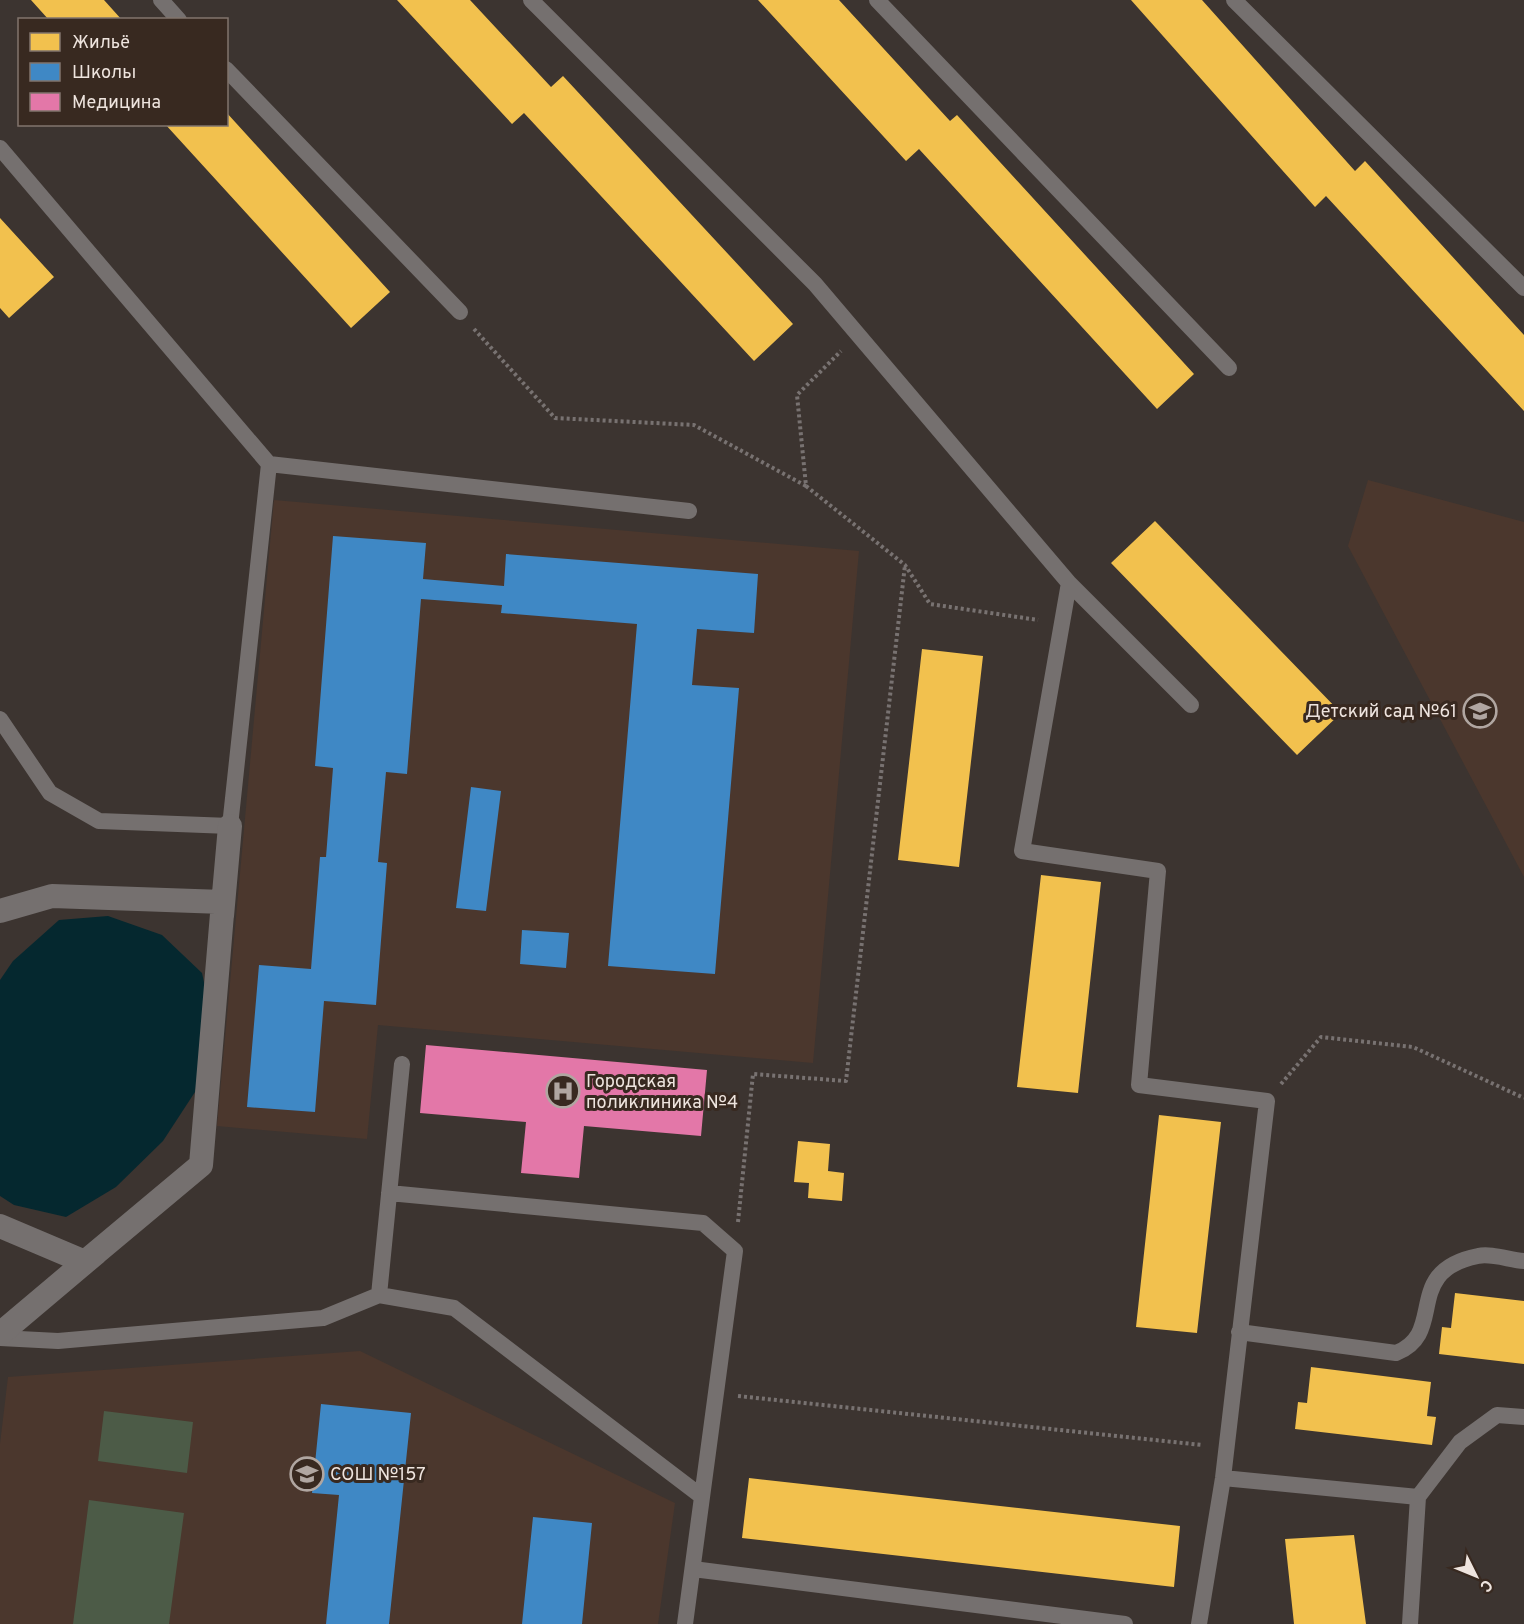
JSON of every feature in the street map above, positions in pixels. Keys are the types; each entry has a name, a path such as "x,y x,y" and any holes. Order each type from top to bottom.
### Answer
{"street":[{"path":"0,1336 201,1165 230,826"},
{"path":"0,911 52,896 224,903"},
{"path":"0,1226 85,1262"}],"lane":[{"path":"161,0 177,18"},
{"path":"531,0 815,284 1069,583 1191,705"},
{"path":"877,0 1229,368"},
{"path":"1234,0 1524,288"},
{"path":"228,71 459,312"},
{"path":"0,148 269,464 690,511"},
{"path":"0,719 50,793 99,821 230,826 269,464"},
{"path":"1069,583 1022,851 1158,871 1139,1085 1267,1101 1227,1448 1199,1624"},
{"path":"379,1295 402,1064"},
{"path":"390,1193 703,1223 735,1251 685,1624"},
{"path":"1239,1332 1396,1353 1411,1347 1424,1328 1427,1294 1445,1267 1479,1255 1524,1262"},
{"path":"0,1336 58,1341 323,1318 379,1295 454,1308 701,1496"},
{"path":"1410,1624 1418,1497 1460,1442 1497,1415 1524,1417"},
{"path":"1223,1478 1418,1497"},
{"path":"693,1569 1125,1624"}],"path":[{"path":"459,312 555,418 694,425 806,486 904,564 930,604 1062,623"},
{"path":"806,486 797,395 858,334"},
{"path":"735,1251 753,1074 846,1082 904,564"},
{"path":"1267,1101 1321,1037 1413,1047 1524,1098"},
{"path":"715,1393 1227,1448"}],"shaded area":[{"name":"Детский сад №61","path":"1368,480 1524,522 1524,877 1348,546"},
{"path":"274,500 859,551 813,1063 378,1025 367,1139 217,1126"},
{"name":"СОШ №157","path":"360,1351 675,1503 658,1624 0,1624 0,1444 8,1377"}],"green space":[{"path":"104,1411 193,1422 187,1473 98,1461"},
{"path":"89,1500 184,1513 169,1624 73,1624"}],"water":[{"path":"108,916 162,935 202,973 213,1024 195,1092 163,1141 116,1187 66,1217 14,1205 0,1196 0,980 13,961 59,920"}],"building: Жильё":[{"path":"31,0 104,0 120,18 47,18"},
{"path":"397,0 470,0 551,87 563,76 793,324 754,361 524,113 512,124"},
{"path":"758,0 839,0 950,121 957,115 1194,374 1157,409 919,149 906,161"},
{"path":"1131,0 1202,0 1355,171 1365,161 1524,335 1524,411 1326,196 1315,207"},
{"path":"228,114 390,292 351,328 167,126 228,126"},
{"path":"0,218 54,277 9,318 0,308"},
{"path":"1155,521 1341,713 1297,755 1111,563"},
{"path":"922,649 983,656 959,867 898,860"},
{"path":"1041,875 1101,882 1078,1093 1017,1087"},
{"path":"1159,1115 1221,1122 1197,1333 1136,1327"},
{"path":"798,1141 830,1144 828,1171 844,1173 842,1201 808,1198 809,1183 794,1182"},
{"path":"1455,1293 1524,1301 1524,1364 1439,1354 1442,1327 1451,1328"},
{"path":"1311,1367 1431,1382 1427,1416 1436,1417 1432,1445 1295,1429 1298,1402 1307,1403"},
{"path":"749,1478 1180,1526 1174,1587 742,1538"},
{"path":"1354,1535 1366,1624 1294,1624 1285,1539"}],"building: Школы":[{"path":"333,536 426,543 423,579 504,586 506,554 758,574 754,633 697,629 692,685 739,688 715,974 608,966 637,624 501,613 502,605 421,599 407,774 386,772 378,862 387,863 376,1005 324,1001 315,1112 247,1107 259,965 311,969 320,857 326,857 333,768 315,766"},
{"path":"471,787 501,791 486,911 456,908"},
{"path":"522,930 569,933 566,968 520,964"},
{"path":"321,1404 411,1413 389,1624 326,1624 339,1495 312,1493"},
{"path":"533,1517 592,1523 582,1624 522,1624"}],"building: Медицина":[{"name":"Городская поликлиника №4","path":"426,1045 707,1070 701,1136 584,1126 579,1178 521,1173 526,1122 420,1113"}],"place":[{"name":"Детский сад №61","path":"1480,711"},
{"name":"Городская поликлиника №4","path":"563,1091"},
{"name":"СОШ №157","path":"307,1474"}]}
